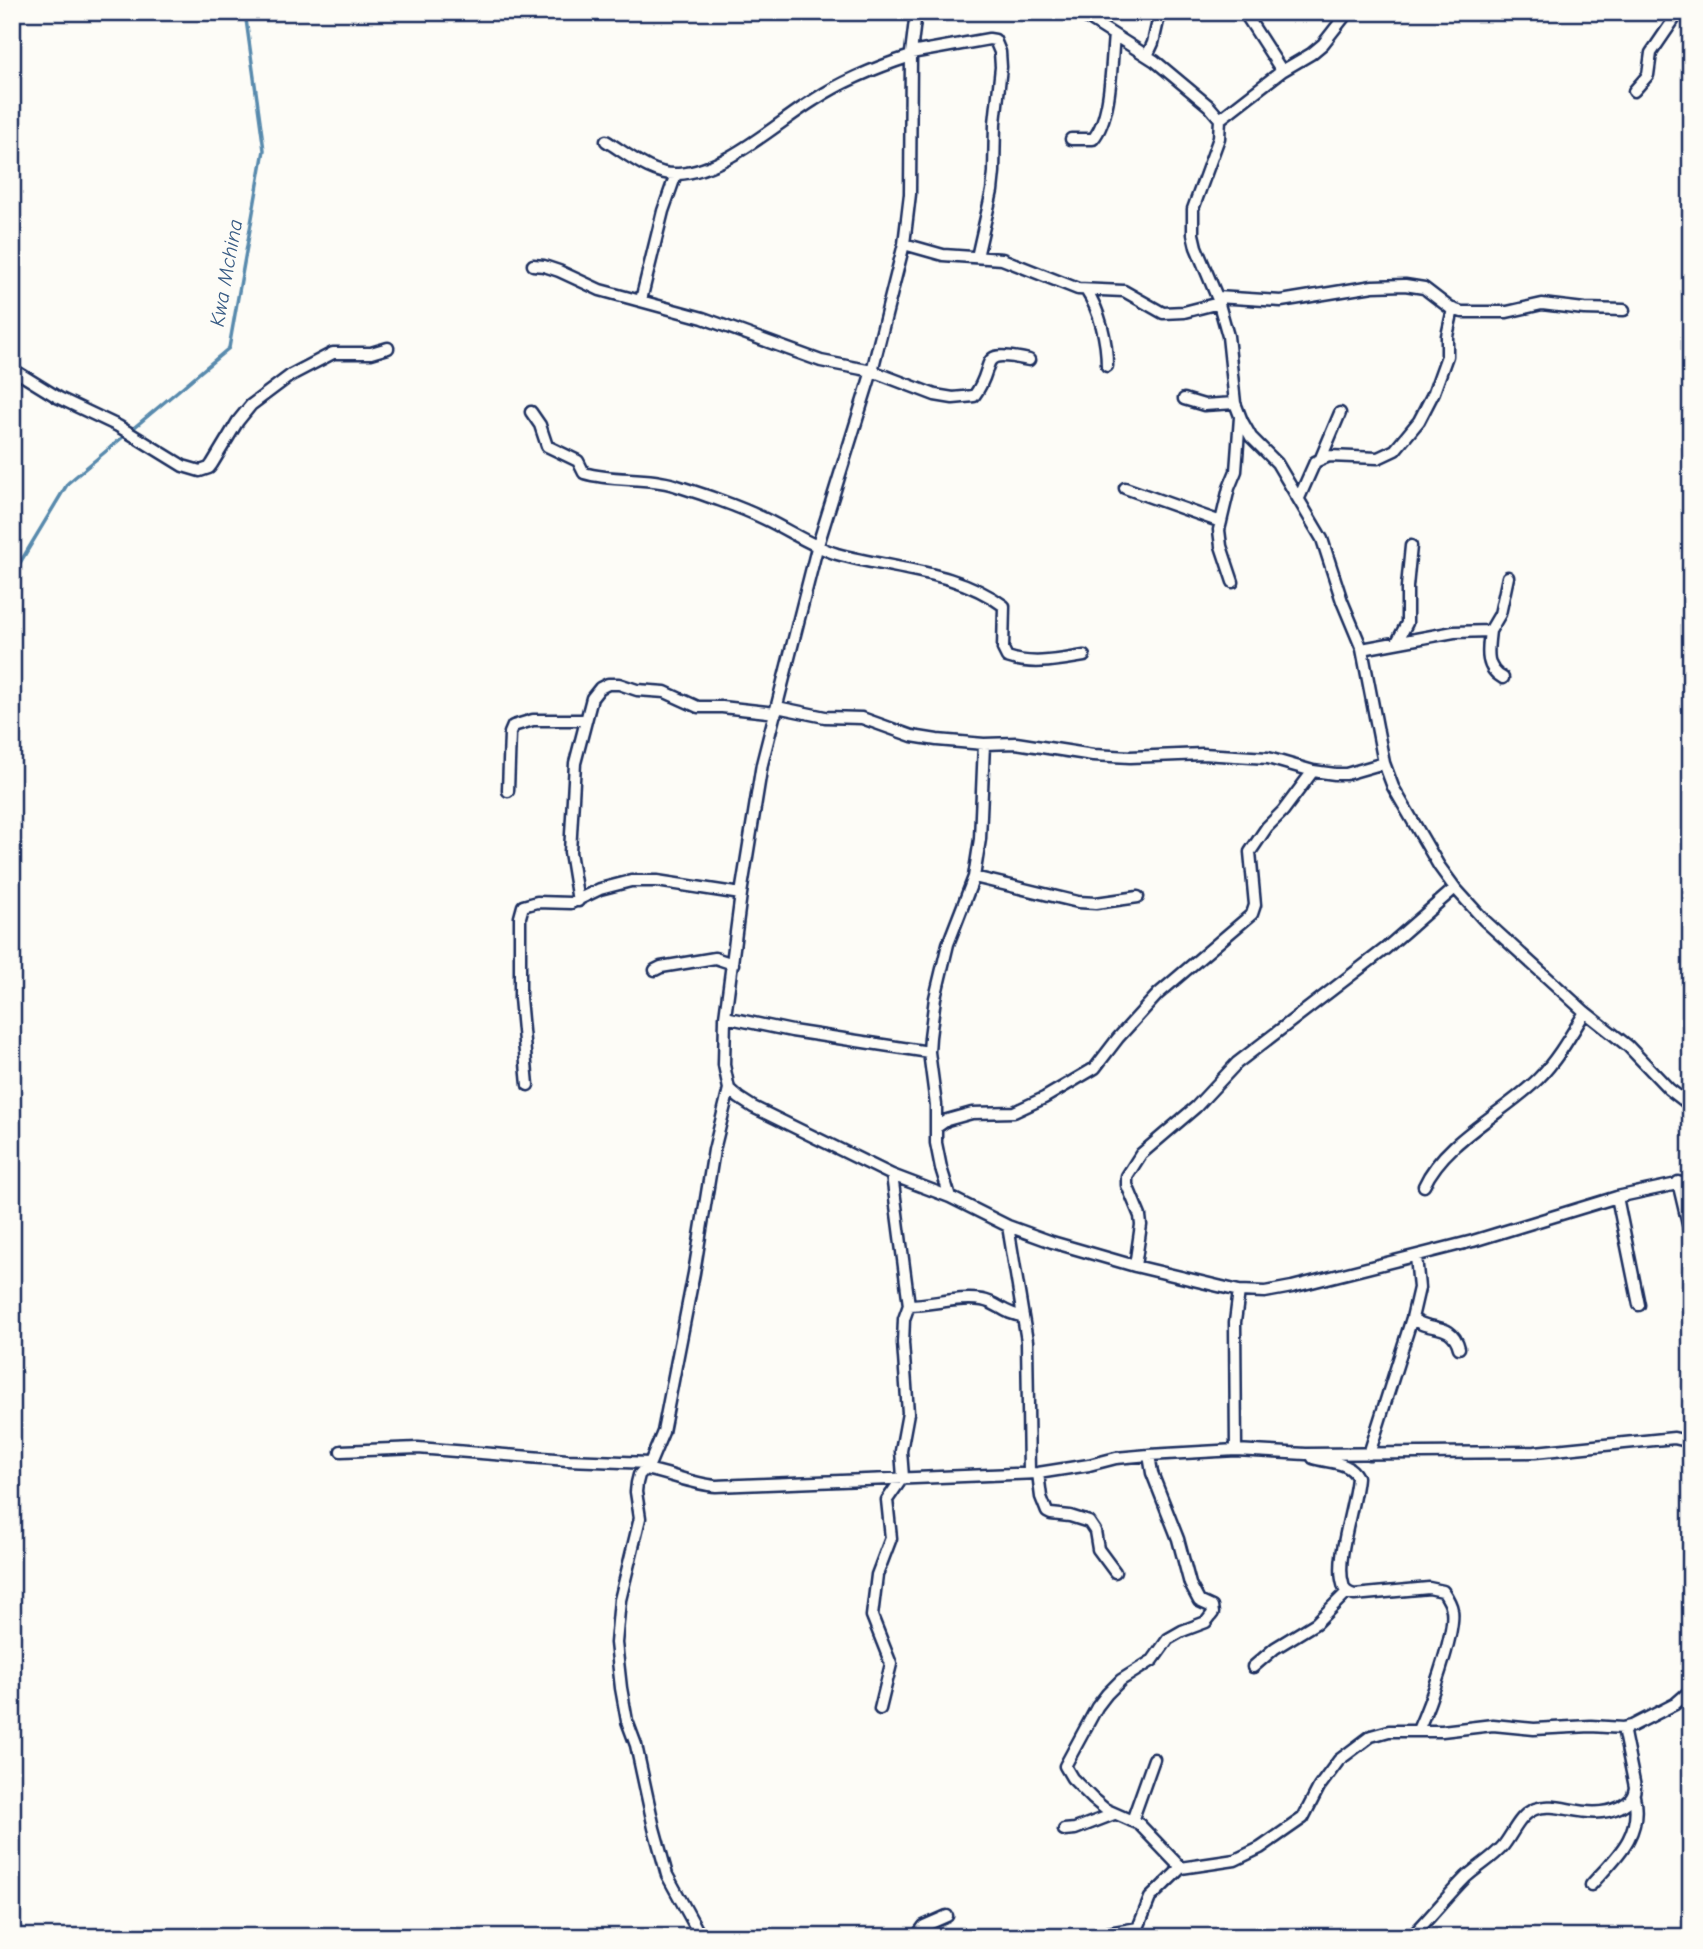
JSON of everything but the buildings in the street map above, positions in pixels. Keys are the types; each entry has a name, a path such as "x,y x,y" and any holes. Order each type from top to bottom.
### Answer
{"street":[{"path":"701,1937 667,1875 636,1745 627,1721 617,1643 620,1601 640,1518 637,1483 663,1432 729,1088 724,1066 725,1017 762,764 817,548 872,371 904,244 910,180 911,54 916,12"},
{"path":"1078,12 1147,56 1220,118 1219,138 1193,209 1192,220 1196,247 1218,300 1228,336 1235,403 1251,437 1277,463 1322,539 1342,601 1362,649 1384,763 1404,810 1455,888 1484,920 1691,1105"},
{"path":"1147,56 1160,12"},
{"path":"1244,12 1282,71"},
{"path":"1220,118 1282,71 1311,54 1323,44 1349,12"},
{"path":"1634,91 1648,75 1648,59 1679,12"},
{"path":"1071,139 1093,139 1101,125 1114,35"},
{"path":"606,141 651,168 676,174 696,170 729,156 766,134 813,100 857,76 911,54 995,40 1001,67 992,191 977,257"},
{"path":"641,300 663,211 676,174"},
{"path":"904,244 943,255 1014,263 1086,290 1124,291 1163,313 1184,312 1218,300 1281,301 1373,286 1424,288 1453,309 1462,312 1507,312 1542,304 1624,310"},
{"path":"533,265 559,271 594,288 714,321 821,361 872,371 935,395 969,398 977,393 991,358 1007,355 1029,359"},
{"path":"1086,290 1099,317 1107,351 1107,366"},
{"path":"1321,458 1378,458 1395,450 1419,421 1434,391 1447,356 1447,336 1453,309"},
{"path":"12,369 59,398 118,426 184,466 200,471 209,468 251,405 291,375 332,353 371,353 388,348"},
{"path":"1184,398 1204,404 1235,403"},
{"path":"531,412 540,425 547,446 578,461 584,474 598,478 647,479 670,484 748,512 817,548 852,558 918,570 986,593 1004,606 1003,649 1007,657 1043,662 1084,656"},
{"path":"1299,498 1312,467 1321,458 1340,413"},
{"path":"1233,582 1221,546 1221,523 1236,471 1240,417"},
{"path":"1125,488 1221,523"},
{"path":"1397,642 1407,622 1411,546"},
{"path":"1503,678 1492,670 1488,659 1490,631 1500,614 1508,577"},
{"path":"1362,649 1454,632 1490,631"},
{"path":"578,901 570,852 575,763 594,694 604,685 612,683 637,690 665,692 698,707 776,710 862,719 912,736 937,740 984,744 1016,743 1093,755 1130,757 1203,754 1268,758 1313,771 1346,774 1384,763"},
{"path":"508,791 510,733 513,726 533,720 586,720"},
{"path":"950,1197 939,1156 929,1052 935,998 948,944 974,877 980,839 984,744"},
{"path":"937,1127 947,1120 972,1113 1014,1112 1095,1068 1118,1038 1158,995 1252,914 1255,905 1250,852 1313,771"},
{"path":"974,877 1078,902 1096,903 1138,897"},
{"path":"528,1085 520,998 520,911 523,906 578,901 600,889 631,881 657,881 741,894"},
{"path":"1135,1266 1141,1225 1127,1185 1127,1176 1141,1154 1202,1102 1237,1063 1385,948 1455,888"},
{"path":"655,970 706,958 733,964"},
{"path":"1424,1186 1435,1167 1462,1141 1538,1079 1585,1012"},
{"path":"725,1017 792,1031 929,1052"},
{"path":"729,1088 753,1107 892,1175 950,1197 1008,1226 1135,1266 1239,1291 1265,1292 1292,1287 1519,1228 1617,1197 1691,1181"},
{"path":"880,1709 891,1664 872,1616 877,1575 891,1538 887,1500 903,1477 901,1451 908,1413 903,1343 904,1319 909,1305 892,1175"},
{"path":"1678,1182 1691,1237"},
{"path":"1617,1197 1639,1305"},
{"path":"1008,1226 1027,1341 1033,1473 1048,1511 1051,1514 1089,1522 1095,1531 1098,1549 1115,1572"},
{"path":"1369,1454 1412,1318 1419,1288 1416,1256"},
{"path":"1236,1451 1235,1322 1239,1291"},
{"path":"909,1305 983,1300 1012,1315 1023,1316"},
{"path":"1412,1318 1416,1322 1449,1332 1454,1336 1459,1348"},
{"path":"341,1451 418,1448 647,1466 703,1485 716,1486 1033,1473 1116,1458 1236,1451 1306,1454 1535,1452 1674,1438 1691,1442"},
{"path":"1306,1454 1315,1459 1348,1466 1357,1477 1342,1566 1342,1582 1348,1592 1354,1595 1429,1588 1443,1591 1449,1600 1451,1626 1430,1702 1418,1731"},
{"path":"1149,1455 1152,1473 1178,1539 1190,1584 1199,1601 1212,1607 1213,1613 1206,1622 1168,1639 1153,1660 1121,1680 1107,1694 1065,1766 1072,1778 1099,1804 1149,1832 1170,1859 1181,1868"},
{"path":"1253,1667 1275,1648 1316,1623 1348,1592"},
{"path":"1085,1937 1133,1933 1140,1924 1150,1898 1181,1868 1226,1863 1260,1848 1303,1818 1334,1768 1358,1746 1381,1732 1442,1731 1493,1725 1534,1729 1591,1726 1623,1728 1675,1704 1691,1690"},
{"path":"1591,1885 1630,1839 1637,1823 1634,1778 1623,1728"},
{"path":"1132,1821 1154,1759"},
{"path":"1411,1937 1465,1878 1503,1846 1532,1810 1544,1808 1597,1814 1616,1809 1634,1797"},
{"path":"1064,1830 1075,1829 1114,1814"},
{"path":"916,1937 924,1926 947,1916"}],"waterway":[{"name":"Kwa Mchina","path":"12,576 68,483 229,348 264,150 245,12"}]}
